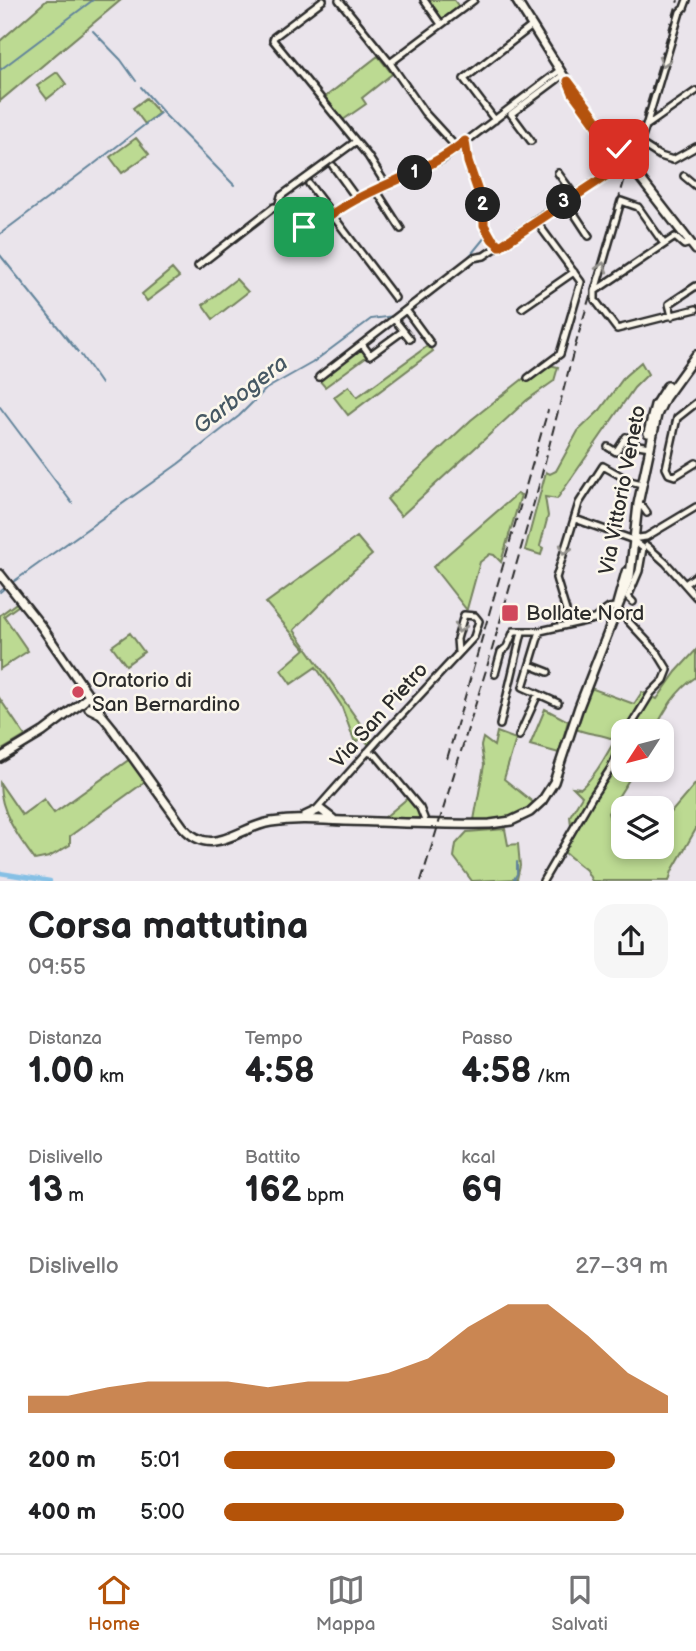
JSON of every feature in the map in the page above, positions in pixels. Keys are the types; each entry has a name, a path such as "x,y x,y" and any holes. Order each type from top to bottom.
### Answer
{"street":[{"path":"323,0 274,37 274,40 387,186"},
{"path":"339,0 390,63 416,102 457,148"},
{"path":"424,0 441,24"},
{"path":"390,63 474,0"},
{"path":"319,377 473,258 484,256 613,172 618,152 529,29 516,0"},
{"path":"687,0 680,12 632,171 694,246"},
{"path":"495,120 464,79 529,29"},
{"path":"278,207 304,227 333,216 357,199 432,166 495,120 564,75"},
{"path":"531,141 511,114 564,75"},
{"path":"646,126 696,91"},
{"path":"465,141 468,162 484,209 484,225 492,239 500,246"},
{"path":"278,207 281,196 355,142"},
{"path":"641,144 660,156 673,160 696,146"},
{"path":"333,166 357,199"},
{"path":"558,173 574,195"},
{"path":"684,176 696,186"},
{"path":"309,184 395,298"},
{"path":"376,190 401,229"},
{"path":"566,201 589,236"},
{"path":"664,244 638,207 621,201 594,291 595,300 615,328 621,329 696,309"},
{"path":"198,266 278,207"},
{"path":"527,378 560,354 581,282 536,221"},
{"path":"594,291 676,236 684,245 694,246"},
{"path":"522,308 574,272"},
{"path":"672,316 669,304 696,286"},
{"path":"406,310 430,344"},
{"path":"394,319 410,339"},
{"path":"362,344 370,355 403,331"},
{"name":"Via Vittorio Veneto","path":"522,632 540,631 597,618 612,606 617,609 630,576 640,484 655,405 696,347"},
{"name":"Via Vittorio Veneto","path":"648,447 662,403 696,355"},
{"path":"696,403 677,418 666,468 669,474 675,476 696,463"},
{"path":"608,447 616,452 626,437 638,445 648,447"},
{"path":"570,624 556,579 579,503 603,466 640,484"},
{"name":"Via Vittorio Veneto","path":"634,539 640,484"},
{"path":"638,505 647,513"},
{"path":"634,539 648,536 696,507"},
{"path":"575,519 634,539 643,548 639,571 628,597 633,602"},
{"path":"647,546 696,597"},
{"path":"0,574 41,626 83,687 88,703 102,714 166,804 187,831 207,841 225,840 262,824 319,814 337,821 472,824 504,823 523,816 542,801 550,789 556,766 617,609 657,652 668,670 664,680 651,693 635,719"},
{"path":"685,583 696,576"},
{"name":"Via San Pietro","path":"319,814 325,799 474,637 479,621 475,616 464,615 457,639 458,652"},
{"path":"540,631 523,687 558,703"},
{"path":"495,674 501,652 507,648 512,632 522,632 500,725"},
{"path":"530,665 548,672"},
{"path":"519,736 538,694"},
{"path":"0,758 88,703"},
{"path":"367,752 376,755 422,810 424,818"},
{"path":"543,881 611,768"}],"green space":[{"path":"47,0 121,0 0,101 0,41"},
{"path":"454,0 459,7 442,19 429,2"},
{"path":"378,56 392,74 362,98 366,104 343,120 324,98"},
{"path":"57,72 66,84 47,99 37,86"},
{"path":"146,98 159,113 145,124 133,108"},
{"path":"136,138 149,154 122,173 110,157"},
{"path":"172,269 179,277 147,301 142,294"},
{"path":"236,279 248,292 213,319 203,305"},
{"path":"429,345 433,351 348,415 334,397 349,386 357,397"},
{"path":"361,348 367,356 325,387 318,379"},
{"path":"641,362 648,374 634,388 557,499 545,497 548,516 540,546 543,548 541,555 525,550 546,472 550,474 556,471 578,431 600,410 625,376"},
{"path":"549,365 558,367 554,381 527,400 401,516 387,499 471,420 524,378 527,381"},
{"path":"517,494 521,495 501,562 490,554 480,562 466,609 433,567"},
{"path":"357,537 372,555 294,630 371,739 369,745 363,738 356,742 354,740 341,705 316,667 291,684 281,670 305,649 266,603"},
{"path":"19,601 22,603 4,616 28,651 0,669 0,615"},
{"path":"130,633 144,652 126,665 112,646"},
{"path":"696,650 696,677 676,695 661,719 611,719 611,738 574,728 588,687 634,704 642,692 657,699"},
{"path":"0,699 25,736 0,751"},
{"path":"545,709 568,721 559,753 530,745"},
{"path":"497,732 516,739 504,779 534,803 513,816 474,820 484,765 481,746 483,738 494,746"},
{"path":"611,747 611,782 627,782 619,796 611,796 611,808 608,813 611,823 611,859 674,859 674,809 696,783 696,829 669,881 592,881 586,870 564,852 577,830 571,826 570,816 582,796 573,787 581,788"},
{"path":"130,759 146,781 70,836 70,845 49,857 35,860 16,833 7,814 0,783 22,815 44,799 54,813"},
{"path":"409,797 420,810 421,818 384,818"},
{"path":"505,829 508,845 518,844 520,866 517,879 472,881 454,857 456,844 467,832"}],"waterway":[{"path":"0,70 93,0"},
{"path":"93,31 121,60 136,81"},
{"path":"141,87 162,111"},
{"path":"162,112 234,185"},
{"path":"94,164 160,113"},
{"path":"0,234 92,165"},
{"name":"Garbogera","path":"453,270 468,258 486,236"},
{"path":"0,255 78,352"},
{"name":"Garbogera","path":"13,582 178,464 239,416 266,389 312,363 371,319 394,316"},
{"path":"81,355 101,384"},
{"path":"0,407 72,503"},
{"name":"Garbogera","path":"0,592 6,587"},
{"path":"513,881 517,874 517,862"},
{"path":"0,873 50,881"}],"tunnel":[{"path":"619,149 633,169"}],"railway":[{"path":"421,881 487,667 573,353 678,0"},
{"path":"447,759 548,410"}],"place":[{"name":"Bollate Nord","path":"510,613"},
{"name":"Oratorio di San Bernardino","path":"78,692"}],"route":[{"path":"304,227 333,216 357,199 432,166 465,141 468,162 484,209 484,225 488,234 500,246 615,170 618,157 616,152 573,93 568,81 619,149"}]}
